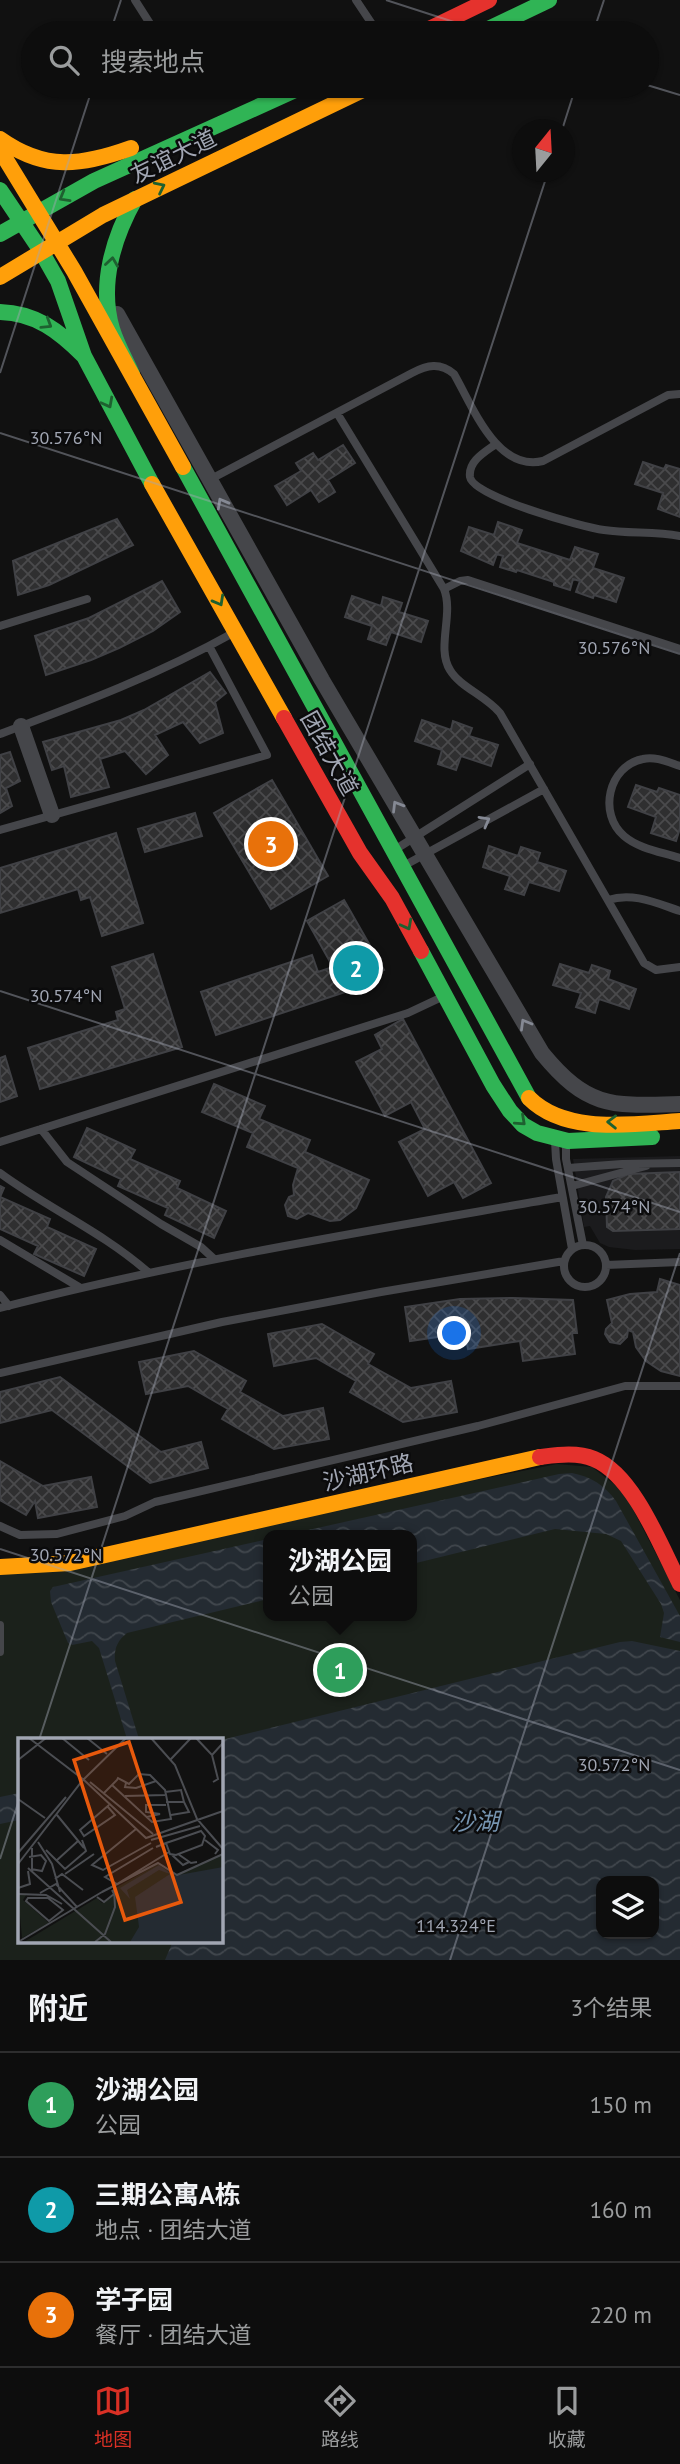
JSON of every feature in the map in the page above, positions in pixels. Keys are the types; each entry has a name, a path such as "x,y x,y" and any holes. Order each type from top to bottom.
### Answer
{"main road":[{"path":"446,21 489,0"},
{"path":"505,21 549,0"},
{"name":"友谊大道","path":"22,222 94,181 276,98"},
{"name":"友谊大道","path":"0,277 56,242 135,200 346,98"},
{"path":"0,139 45,162 77,164 129,149 197,119 237,115"},
{"name":"团结大道","path":"0,150 39,212 132,374 393,844 517,1079 534,1104 555,1116 588,1122 680,1121"},
{"path":"0,177 81,304 355,801 393,844"},
{"name":"团结大道","path":"0,190 58,281 84,356 139,461 360,853 392,898 493,1085 516,1118 535,1132 561,1139 680,1135"},
{"path":"0,196 65,298 372,849 392,898"},
{"path":"132,374 110,321 108,299 115,242 135,200"},
{"path":"0,234 22,222"},
{"path":"0,312 27,314 41,319 63,335 84,356"},
{"name":"沙湖环路","path":"0,1567 70,1563 536,1458 571,1454 598,1461 626,1482 680,1584"}],"street":[{"path":"108,299 322,680 542,1052 558,1072 585,1094 606,1102 627,1106 680,1104"},
{"path":"21,726 52,815"}],"lane":[{"path":"135,0 148,21"},
{"path":"356,0 370,21"},
{"path":"209,480 422,367 440,366 454,374 496,444 516,459 534,463 543,461 668,395 680,394"},
{"path":"337,413 444,589 448,601 445,652 449,669 495,707 646,966 662,970 680,967"},
{"path":"496,444 475,461 470,472 474,485 485,492 511,503 600,530 680,537"},
{"path":"444,589 468,580 680,649"},
{"path":"0,626 87,599"},
{"path":"0,734 131,685 236,632"},
{"path":"0,830 267,755 209,646"},
{"path":"680,766 654,758 633,762 615,778 609,805 615,825 631,841 680,858"},
{"path":"393,844 415,837 530,764"},
{"path":"404,865 544,789"},
{"path":"608,900 624,896 634,897 680,911"},
{"path":"0,1142 408,1013 444,995"},
{"path":"41,1129 66,1162 201,1247 213,1258"},
{"path":"561,1139 583,1245"},
{"path":"561,1139 556,1159 572,1250"},
{"path":"568,1168 680,1163"},
{"path":"572,1186 652,1164"},
{"path":"0,1172 20,1188 97,1232 148,1272"},
{"path":"0,1295 4,1307 79,1287 213,1258 562,1197"},
{"path":"0,1240 79,1287"},
{"path":"0,1373 222,1322 564,1261 572,1250 583,1245 597,1248 603,1254 606,1265 602,1278 596,1284 580,1287 567,1278 564,1261"},
{"path":"606,1265 680,1262"},
{"path":"0,1525 20,1535 57,1534 125,1516 155,1502 478,1426 625,1386 680,1386"},
{"path":"0,1625 0,1652"}],"shaded area":[{"path":"680,1156 680,1249 635,1250 609,1247 600,1243 590,1226 584,1227 573,1159"},
{"path":"557,1464 592,1467 624,1492 680,1600 680,1960 0,1960 0,1575"}],"water":[{"path":"572,1473 597,1482 616,1501 680,1616 680,1642 660,1637 664,1613 661,1604 621,1541 606,1534 555,1529 417,1563 417,1530 308,1530"},
{"path":"263,1540 263,1600 127,1633 119,1642 115,1661 139,1738 127,1738 99,1648 92,1641 72,1645 68,1643 51,1602 50,1591 53,1587"},
{"name":"沙湖","path":"632,1641 680,1651 680,1960 165,1960 173,1942 222,1942 222,1740 620,1642"},
{"path":"18,1793 18,1820 0,1824 0,1797"}],"building":[{"path":"343,445 355,463 328,480 335,492 319,502 311,490 287,505 275,486 301,471 296,463 313,453 318,460"},
{"path":"643,462 664,469 666,465 680,469 680,517 658,509 663,493 635,484"},
{"path":"117,519 133,545 49,585 18,595 13,561"},
{"path":"498,522 522,530 517,543 570,560 575,547 598,554 593,568 624,578 616,602 576,592 580,581 573,579 570,590 554,585 554,582 500,567 503,556 497,554 493,565 461,551 469,527 494,535"},
{"path":"162,581 180,612 153,631 119,648 46,675 35,636 89,618"},
{"path":"352,596 381,606 383,597 402,603 399,612 428,621 421,642 391,632 386,645 368,639 372,626 345,617"},
{"path":"210,672 226,693 215,702 223,733 200,743 183,722 155,735 168,755 146,774 125,751 100,759 109,787 71,797 64,766 52,770 43,742 121,720 144,710"},
{"path":"422,720 451,730 453,721 472,728 469,736 498,745 491,766 461,756 456,770 438,764 442,750 415,741"},
{"path":"10,752 20,781 6,788 12,806 0,813 0,755"},
{"path":"272,780 328,876 271,909 214,813"},
{"path":"636,785 657,792 659,788 680,795 680,828 676,841 651,833 656,817 628,807"},
{"path":"195,813 202,836 145,852 138,829"},
{"path":"116,833 143,923 102,936 90,897 81,900 78,889 0,913 0,868"},
{"path":"489,846 518,856 521,847 540,853 537,862 566,871 559,891 529,882 524,895 505,889 510,876 483,867"},
{"path":"344,900 384,970 348,991 216,1035 201,992 312,955 318,972 333,967 307,921"},
{"path":"153,954 182,1047 40,1089 28,1048 118,1020 116,1012 125,1009 112,967"},
{"path":"560,964 589,973 592,965 610,971 608,979 636,989 629,1009 599,999 595,1013 576,1007 581,993 553,985"},
{"path":"403,1019 491,1183 463,1198 454,1182 428,1196 399,1142 425,1129 411,1102 385,1116 356,1062 382,1049 375,1035"},
{"path":"5,1056 17,1096 0,1102 0,1058"},
{"path":"214,1084 265,1106 259,1119 310,1140 305,1152 369,1180 356,1208 340,1220 330,1221 308,1213 297,1219 288,1216 285,1205 289,1197 294,1195 293,1185 298,1168 247,1147 253,1133 202,1112"},
{"path":"87,1128 135,1150 130,1159 180,1181 177,1188 226,1211 214,1238 165,1215 168,1208 118,1186 121,1179 74,1157"},
{"path":"680,1172 680,1229 613,1231 607,1227 606,1197 613,1181 628,1174"},
{"path":"0,1197 50,1219 47,1227 96,1249 84,1276 34,1254 38,1246 0,1229"},
{"path":"660,1279 680,1285 680,1376 661,1371 646,1361 636,1347 633,1332 628,1330 627,1337 620,1344 610,1342 605,1334 612,1323 607,1300 630,1294 657,1292"},
{"path":"460,1299 573,1300 577,1333 572,1333 575,1354 523,1361 520,1341 468,1349 465,1333 410,1341 405,1307"},
{"path":"322,1324 374,1354 368,1364 411,1388 451,1381 457,1412 403,1422 350,1392 356,1381 316,1358 274,1366 268,1334"},
{"path":"194,1351 246,1381 240,1392 283,1416 323,1408 329,1439 274,1449 222,1419 228,1409 188,1386 146,1394 139,1362"},
{"path":"60,1377 161,1452 201,1442 208,1468 150,1483 52,1410 0,1423 0,1392"},
{"path":"0,1461 43,1486 91,1477 97,1507 38,1518 35,1501 26,1515 0,1500"}],"traffic: fast":[{"path":"505,21 549,0"},
{"path":"0,234 94,181 277,98"},
{"path":"0,190 58,281 84,356 152,484"},
{"path":"132,374 112,329 107,296 110,262 120,230 135,199"},
{"path":"0,312 25,316 46,325 84,356"},
{"path":"183,467 529,1098"},
{"path":"421,951 493,1085 523,1125 537,1133 568,1141 652,1137"}],"traffic: slow":[{"path":"0,277 103,215 346,98"},
{"path":"0,139 16,149 48,161 79,162 131,148"},
{"path":"0,150 74,271 183,467"},
{"path":"152,484 284,718"},
{"path":"529,1098 544,1110 561,1118 580,1122 621,1125 680,1121"},
{"path":"0,1567 70,1563 540,1457"}],"traffic: jam":[{"path":"446,21 489,0"},
{"path":"284,718 360,853 392,898 421,951"},
{"path":"540,1457 581,1455 608,1467 634,1496 680,1584"}],"place":[{"name":"学子园","path":"271,844"},
{"name":"三期公寓A栋","path":"356,968"},
{"name":"沙湖公园","path":"340,1670"}]}
